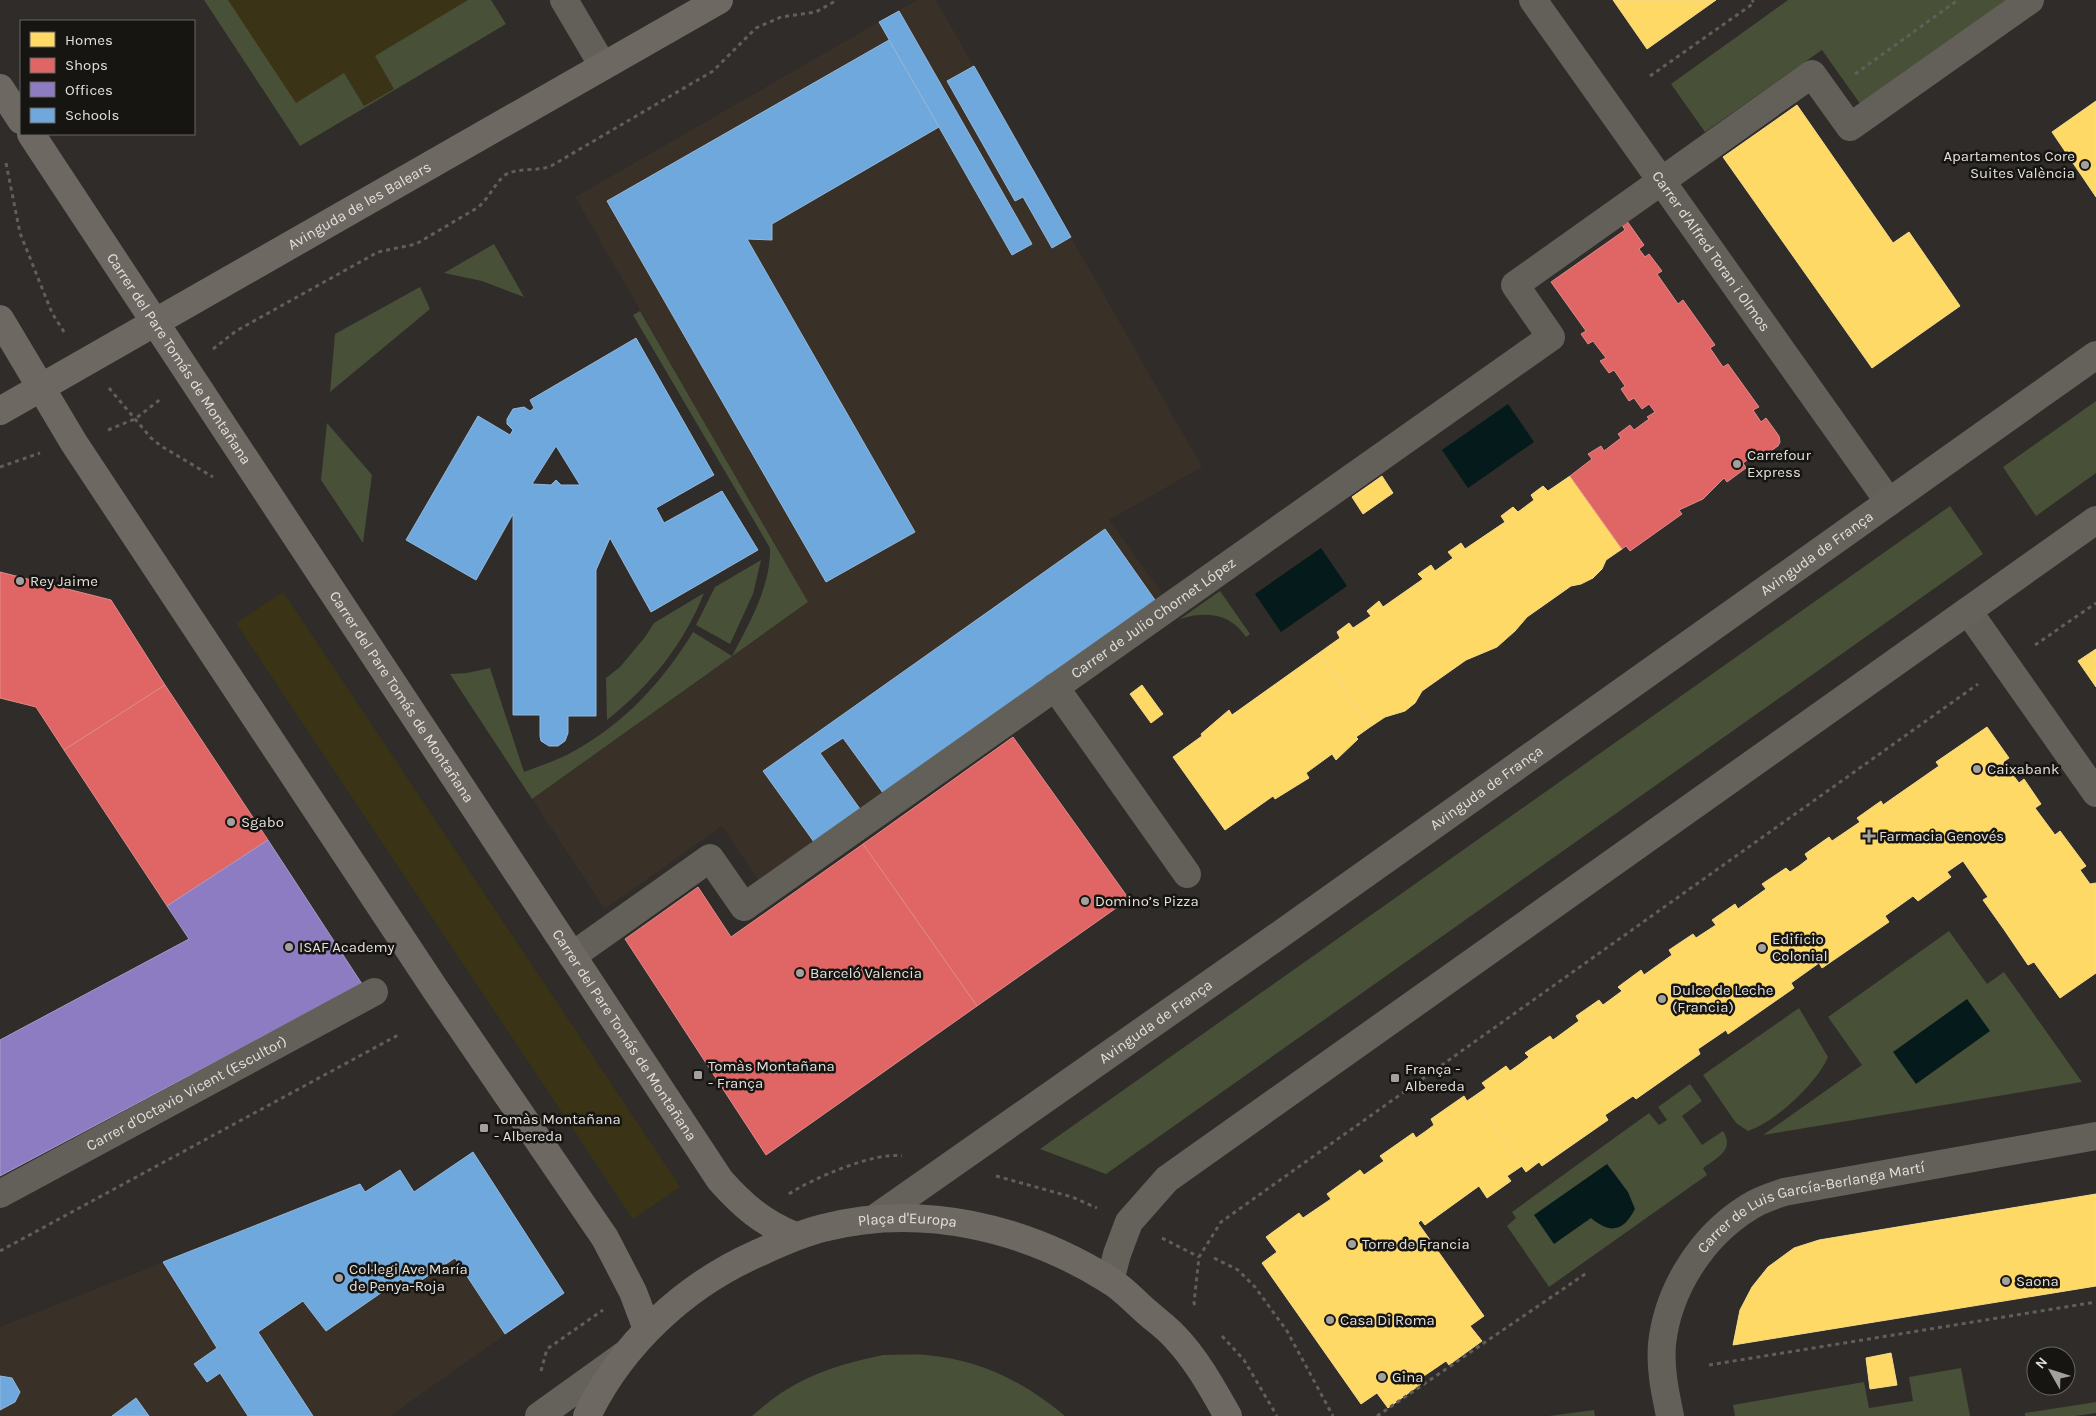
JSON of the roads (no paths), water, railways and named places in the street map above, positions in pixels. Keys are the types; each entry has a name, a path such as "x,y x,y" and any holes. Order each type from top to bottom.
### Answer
{"main road":[{"name":"Avinguda de les Balears","path":"0,411 40,390 719,0"},
{"path":"0,88 20,118"},
{"name":"Carrer del Pare Tomás de Montañana","path":"31,135 720,1180 736,1199 755,1215 772,1227 796,1236"},
{"path":"0,319 40,390 74,443 436,989 604,1238 633,1292 647,1329"},
{"name":"Avinguda de França","path":"874,1220 2096,355"},
{"path":"1110,1281 1117,1254 1129,1222 1167,1179 2096,520"},
{"name":"Plaça d'Europa","path":"587,1416 628,1352 647,1329 685,1296 730,1266 796,1236 825,1228 874,1220 939,1219 986,1227 1054,1249 1110,1281 1175,1337 1206,1376 1228,1416"},
{"path":"539,1416 628,1352"}],"street":[{"path":"564,0 603,66"},
{"name":"Carrer d'Alfred Toran i Olmos","path":"1533,0 1889,502"},
{"path":"1661,180 1812,74 1850,127 2030,0"},
{"name":"Carrer de Julio Chornet López","path":"572,956 710,858 744,907 1551,337 1514,284 1661,180"},
{"path":"1968,611 2096,793"},
{"path":"1055,687 1187,874"},
{"name":"Carrer d'Octavio Vicent (Escultor)","path":"0,1194 374,992"},
{"name":"Carrer de Luis García-Berlanga Martí","path":"1670,1416 1662,1380 1662,1344 1672,1302 1691,1263 1721,1227 1750,1206 1784,1192 2096,1136"}],"water":[{"path":"1508,404 1534,442 1468,488 1442,450"},
{"path":"1321,548 1347,586 1281,632 1255,594"},
{"path":"1967,999 1990,1031 1916,1084 1893,1052"},
{"path":"1607,1164 1628,1192 1635,1209 1630,1217 1621,1226 1616,1228 1604,1227 1591,1218 1554,1244 1534,1215"}],"place":[{"name":"Apartamentos Core Suites València","path":"2085,165"},
{"name":"Carrefour Express","path":"1737,464"},
{"name":"Rey Jaime","path":"20,581"},
{"name":"Caixabank","path":"1977,769"},
{"name":"Sgabo","path":"231,822"},
{"name":"Farmacia Genovés","path":"1869,836"},
{"name":"Domino’s Pizza","path":"1085,901"},
{"name":"ISAF Academy","path":"289,947"},
{"name":"Edificio Colonial","path":"1762,948"},
{"name":"Barceló Valencia","path":"800,973"},
{"name":"Dulce de Leche (Francia)","path":"1662,999"},
{"name":"Tomàs Montañana - França","path":"698,1075"},
{"name":"França - Albereda","path":"1395,1078"},
{"name":"Tomàs Montañana - Albereda","path":"484,1128"},
{"name":"Torre de Francia","path":"1352,1244"},
{"name":"Col·legi Ave María de Penya-Roja","path":"339,1278"},
{"name":"Saona","path":"2006,1281"},
{"name":"Casa Di Roma","path":"1330,1320"},
{"name":"Gina","path":"1382,1377"}]}
